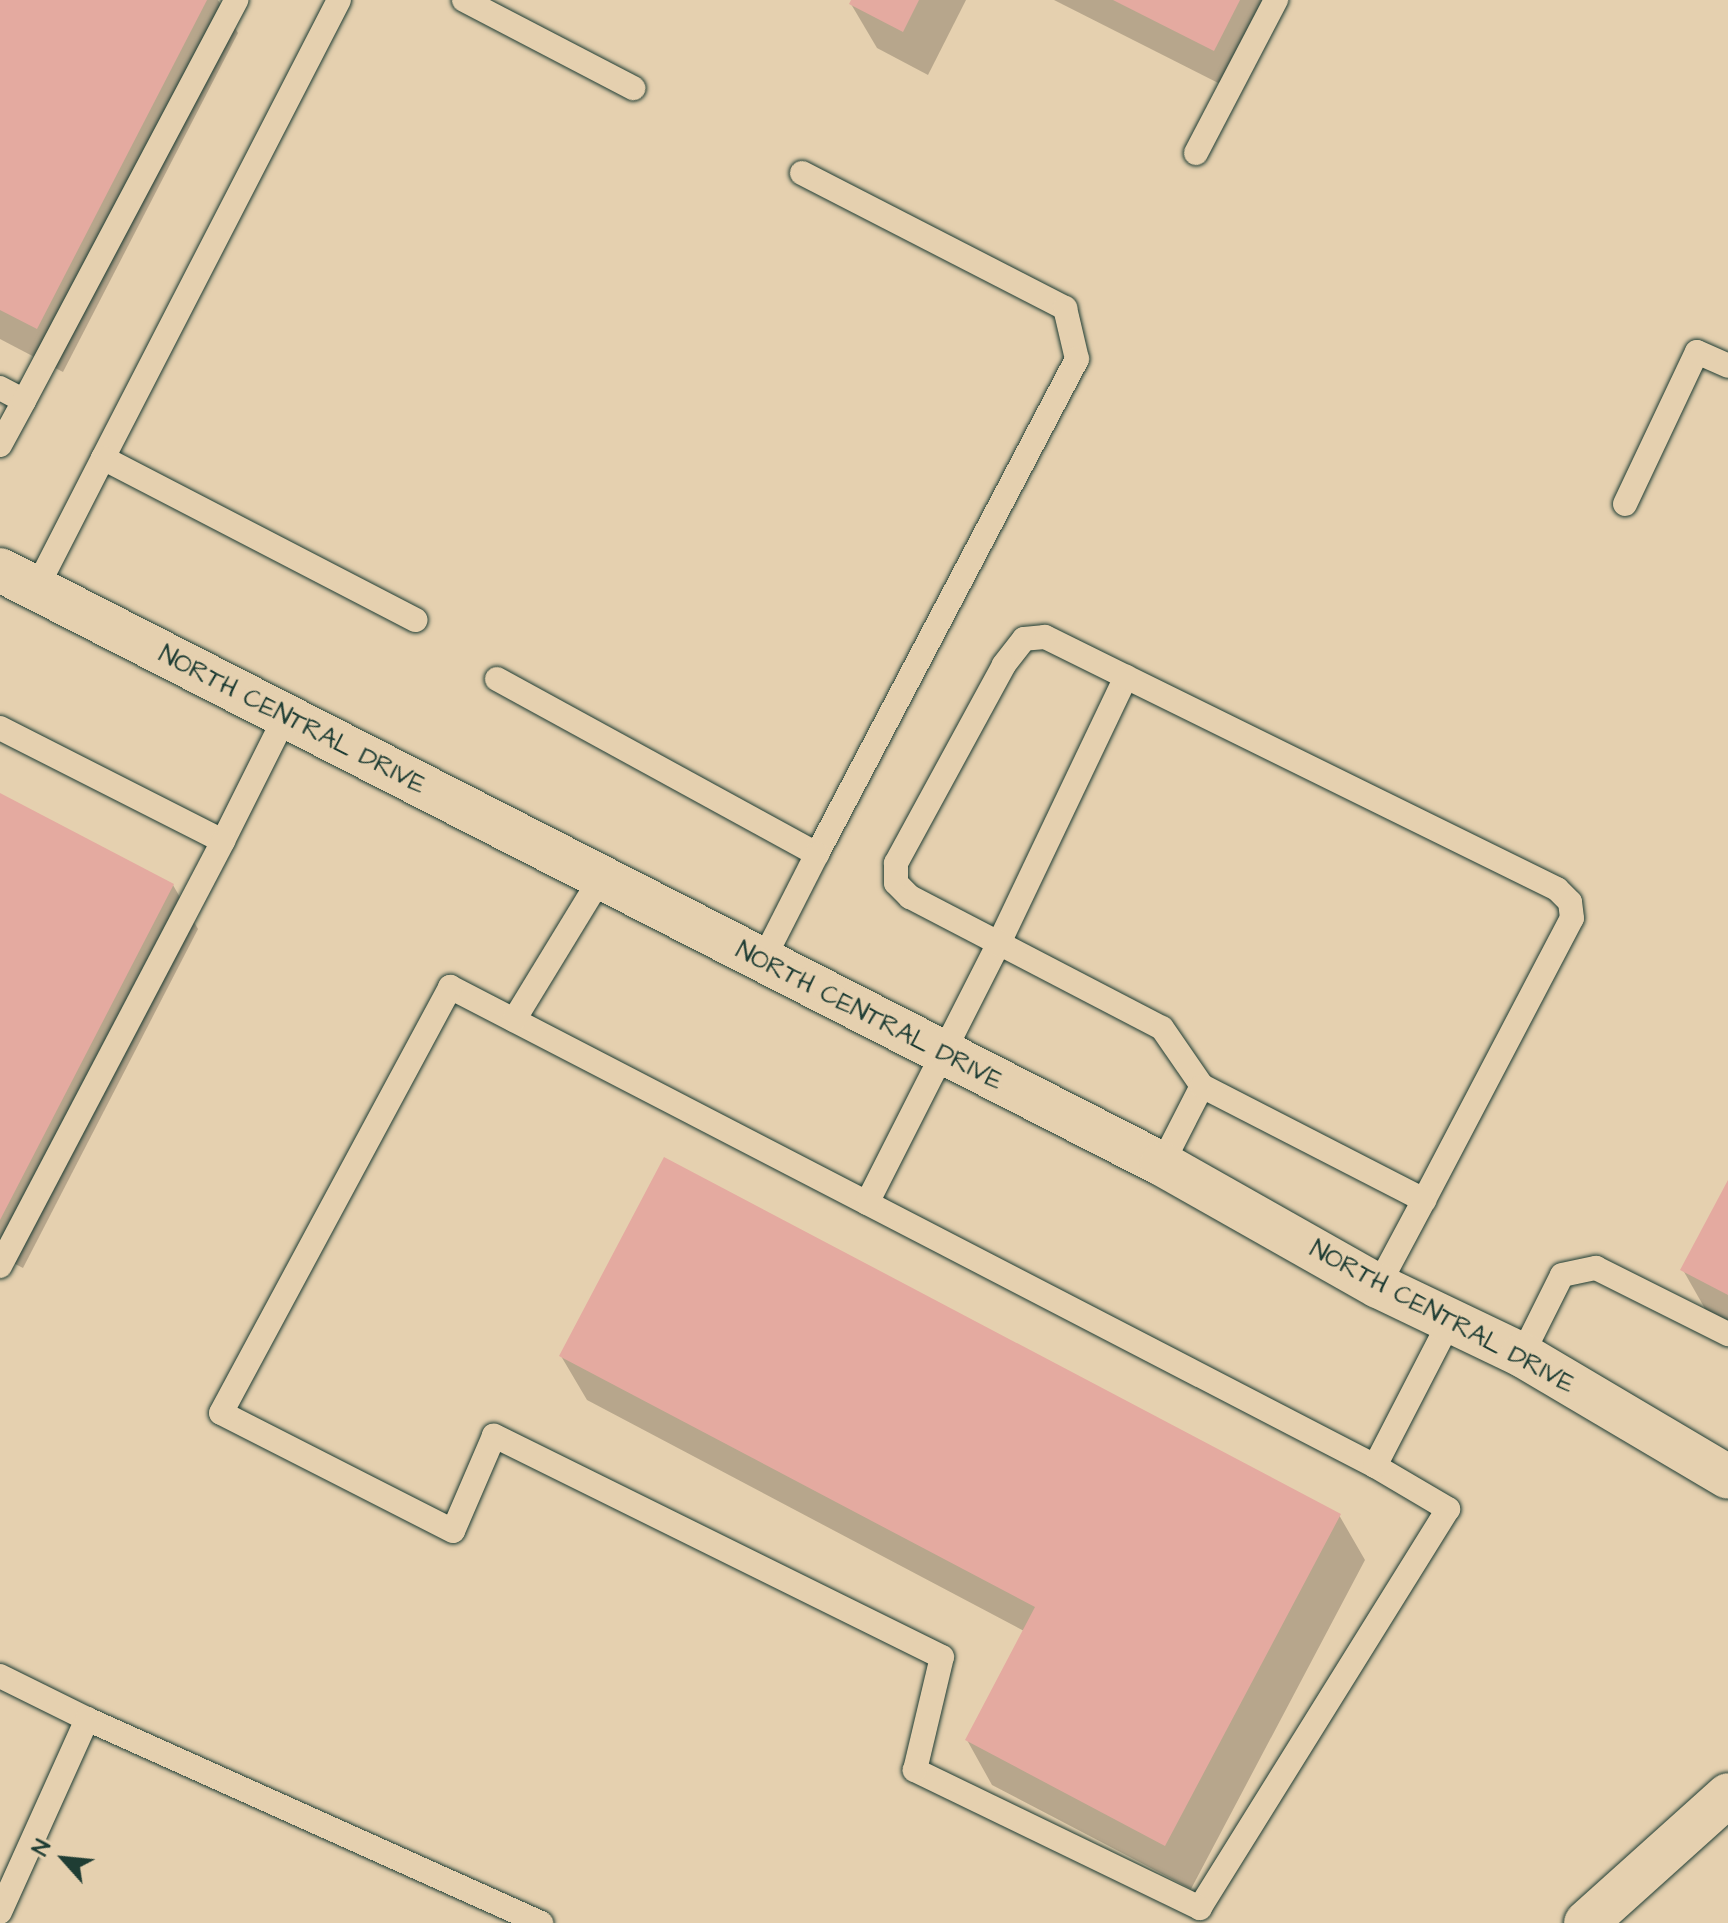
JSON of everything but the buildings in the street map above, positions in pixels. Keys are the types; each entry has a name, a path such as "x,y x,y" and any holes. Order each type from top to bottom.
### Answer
{"street":[{"name":"NORTH CENTRAL DRIVE","path":"18,580 1162,1164 1378,1286 1522,1355 1728,1477"},
{"path":"1586,1923 1728,1795"}],"lane":[{"path":"0,445 236,0"},
{"path":"18,580 103,458 339,0"},
{"path":"464,0 633,88"},
{"path":"1196,153 1276,0"},
{"path":"762,962 1077,359 1065,308 802,173"},
{"path":"1625,504 1697,352 1728,366"},
{"path":"0,388 24,401"},
{"path":"103,458 415,620"},
{"path":"1378,1286 1424,1200 1572,918 1570,902 1557,889 1045,637 1024,639 1004,665 896,863 896,883 910,897 1162,1028 1202,1086 1424,1200"},
{"path":"867,1203 999,943 1126,677"},
{"path":"497,679 817,854"},
{"path":"0,1266 285,717"},
{"path":"0,728 223,841"},
{"path":"514,1020 600,879"},
{"path":"450,987 514,1020 1375,1466 1448,1509 1200,1908 915,1770 942,1657 494,1436 453,1531 221,1413 450,987"},
{"path":"1162,1164 1202,1086"},
{"path":"1522,1355 1562,1275 1596,1268 1728,1334"},
{"path":"1375,1466 1450,1321"},
{"path":"0,1676 87,1719 541,1923"},
{"path":"0,1912 87,1719"}]}
